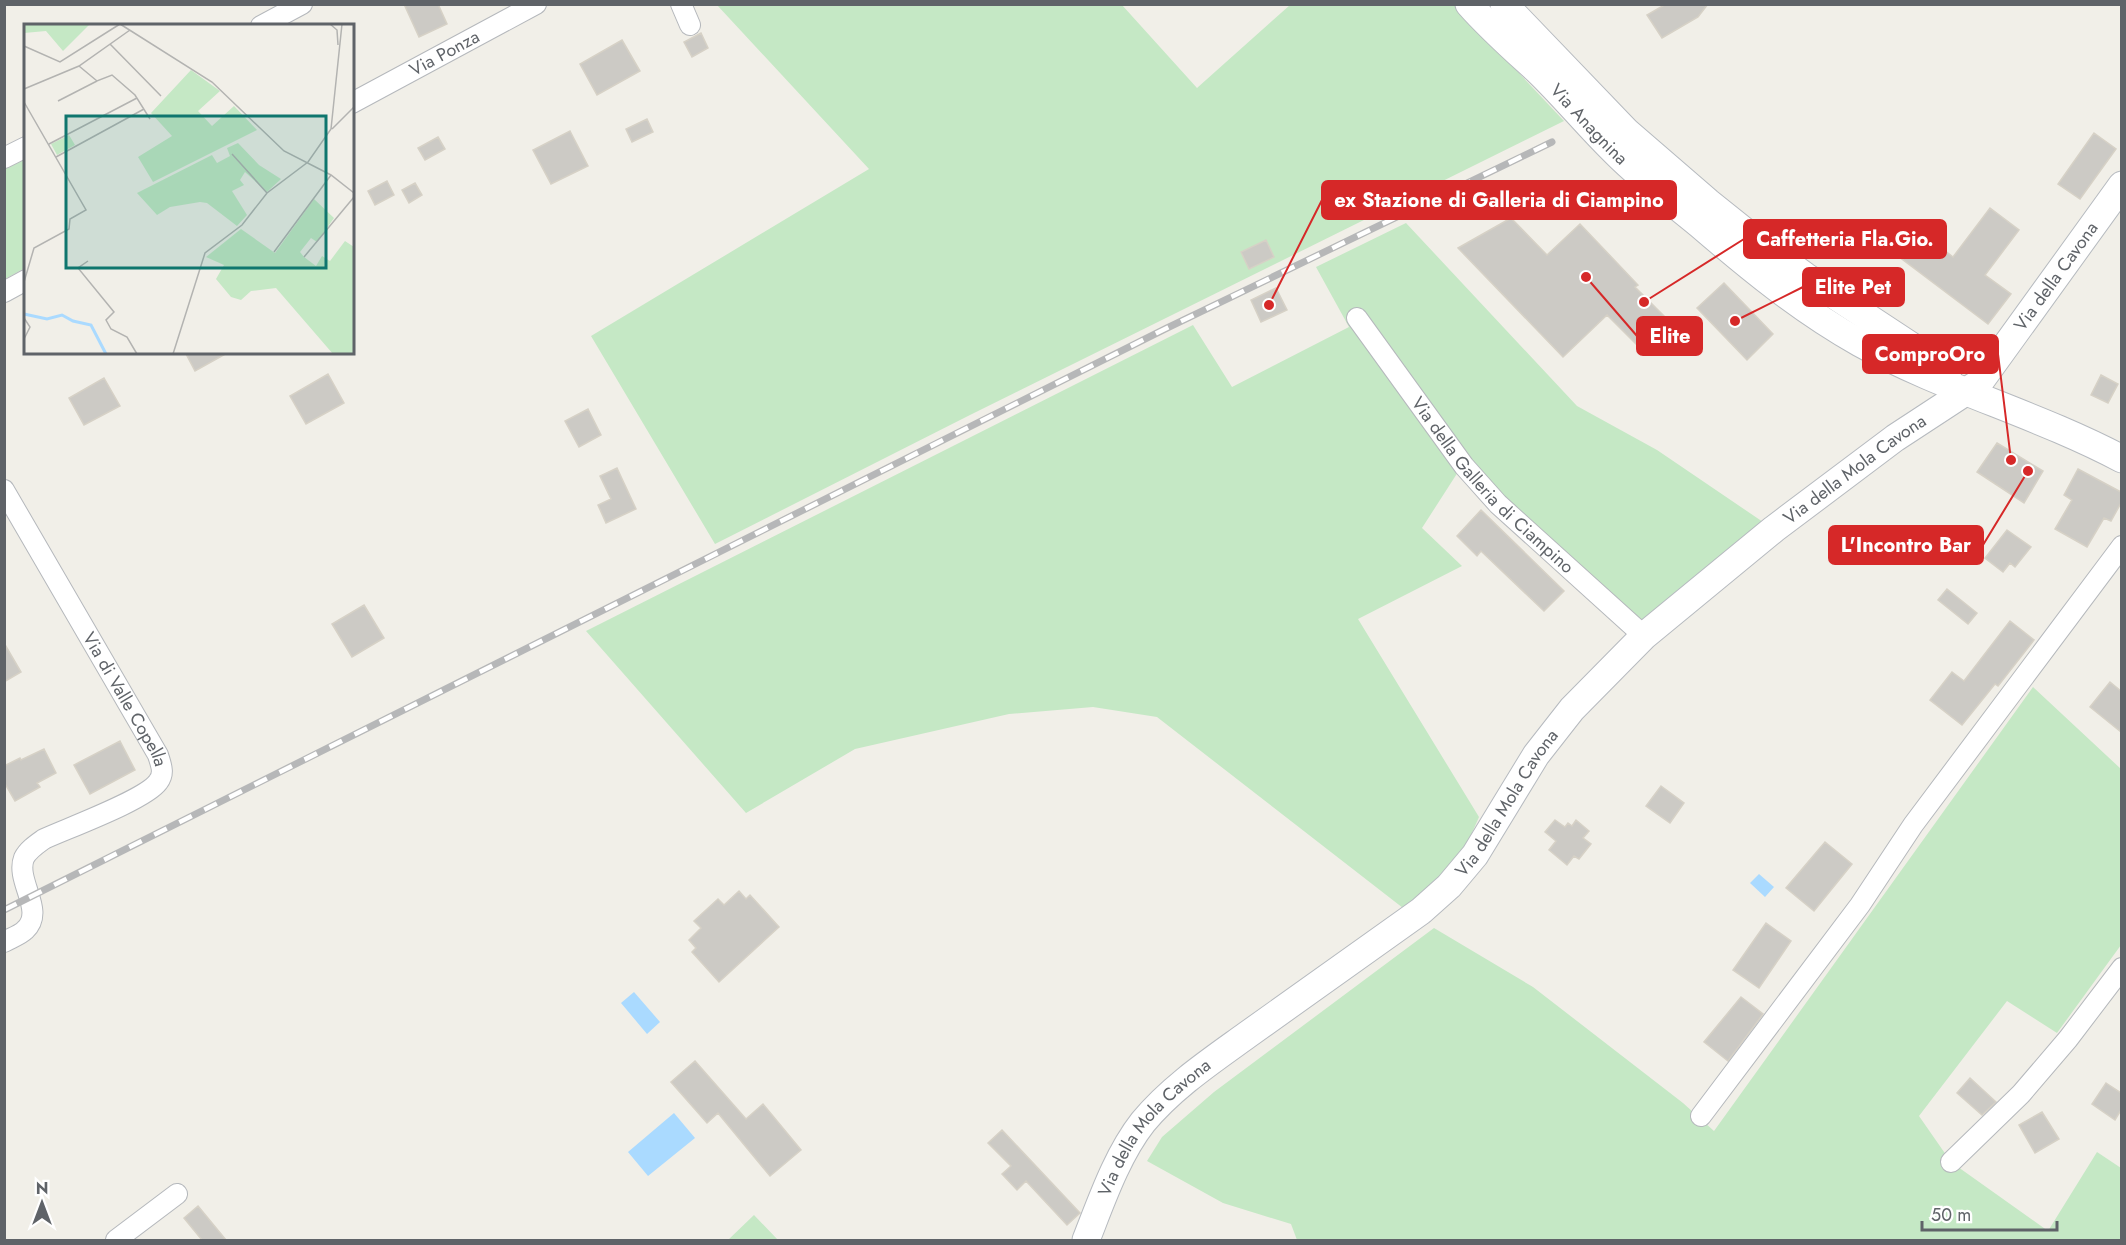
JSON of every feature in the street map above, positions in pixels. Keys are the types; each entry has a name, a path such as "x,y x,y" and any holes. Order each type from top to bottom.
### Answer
{"main road":[{"name":"Via Anagnina","path":"1469,4 1492,31 1538,71 1618,156 1701,211"},
{"name":"Via Anagnina","path":"1504,4 1764,278 1835,328 1887,357 2121,439"},
{"name":"Via della Cavona","path":"1972,387 2121,185"},
{"name":"Via Anagnina","path":"1972,387 2121,459"},
{"name":"Via della Mola Cavona","path":"1086,1240 1107,1188 1128,1146 1153,1111 1196,1073 1421,911 1449,886 1475,855 1547,739 1572,709 1644,636 1774,529 1895,438 1972,387"}],"street":[{"path":"265,24 302,4"},
{"name":"Via Ponza","path":"354,102 536,4"},
{"path":"681,4 690,25"},
{"path":"4,158 24,148"},
{"path":"4,292 24,281"},
{"name":"Via della Galleria di Ciampino","path":"1357,318 1464,466 1484,489 1644,636"},
{"name":"Via di Valle Copella","path":"4,489 152,746 162,769 159,781 146,794 44,839 31,848 24,859 23,876 32,910 31,921 25,931 4,942"},
{"path":"1701,1116 1860,905 1913,825 2121,546"},
{"path":"1951,1162 2021,1094 2068,1040 2121,968"},
{"path":"116,1240 177,1194"}],"green space":[{"path":"717,5 1122,5 1197,88 1290,5 1455,5 1564,121 715,544 591,336 869,169"},
{"path":"24,157 24,269 5,279 5,167"},
{"path":"1406,223 1577,406 1657,450 1763,522 1644,623 1511,506 1467,458 1422,528 1462,566 1358,619 1479,817 1464,851 1446,875 1403,908 1157,717 1093,707 1009,714 855,749 746,813 586,631 1193,325 1232,387 1349,327 1316,267"},
{"path":"2033,687 2121,769 2121,945 2057,1033 2007,1001 1919,1116 1951,1162 2048,1231 2097,1152 2121,1168 2121,1240 1297,1240 1291,1224 1223,1203 1147,1161 1162,1137 1214,1092 1434,928 1533,987 1683,1103 1714,1131"},
{"path":"754,1215 778,1240 728,1240"}],"water":[{"path":"1759,874 1774,887 1765,897 1750,883"},
{"path":"634,992 660,1022 647,1034 621,1003"},
{"path":"674,1113 695,1138 648,1176 628,1152"}],"building":[{"path":"404,4 438,4 447,24 419,37"},
{"path":"1666,4 1708,4 1698,17 1662,38 1647,15"},
{"path":"701,33 708,48 692,57 684,42"},
{"path":"622,40 640,71 597,95 580,64"},
{"path":"647,119 653,132 632,142 626,129"},
{"path":"570,131 588,166 551,184 533,150"},
{"path":"2094,133 2116,149 2080,199 2058,184"},
{"path":"438,137 445,149 425,160 418,148"},
{"path":"387,181 394,195 375,205 368,191"},
{"path":"415,183 422,195 409,203 402,190"},
{"path":"1990,208 2019,230 1985,275 2011,294 1988,324 1898,256 1918,230 1953,257"},
{"path":"1511,218 1547,255 1580,224 1638,285 1635,287 1670,322 1642,350 1607,315 1563,357 1458,248"},
{"path":"1266,240 1274,257 1249,269 1241,252"},
{"path":"1724,283 1773,334 1747,360 1697,308"},
{"path":"1276,288 1287,310 1261,322 1251,300"},
{"path":"186,354 225,354 195,371"},
{"path":"328,374 344,403 306,424 290,396"},
{"path":"2101,375 2118,384 2108,403 2091,395"},
{"path":"104,378 120,406 84,425 69,398"},
{"path":"588,409 601,435 579,447 565,421"},
{"path":"1997,443 2043,471 2024,503 1977,472"},
{"path":"617,468 636,509 606,523 598,505 611,499 600,476"},
{"path":"2078,469 2121,492 2121,503 2111,521 2104,518 2087,547 2055,529 2072,500 2064,495"},
{"path":"1481,510 1564,591 1544,611 1481,551 1477,556 1457,536"},
{"path":"2007,530 2031,547 2015,567 2010,563 2003,572 1985,558"},
{"path":"1947,589 1977,613 1968,624 1938,600"},
{"path":"364,605 384,638 352,657 332,624"},
{"path":"2010,621 2034,640 1998,686 1995,684 1962,725 1930,700 1952,672 1964,681"},
{"path":"4,643 21,672 4,682"},
{"path":"2110,682 2121,691 2121,732 2090,707"},
{"path":"120,741 135,770 90,794 74,765"},
{"path":"44,749 56,773 37,783 40,787 15,801 4,782 4,766"},
{"path":"1661,786 1684,803 1670,823 1646,806"},
{"path":"1555,820 1565,827 1568,823 1572,826 1576,820 1589,831 1583,838 1591,844 1579,859 1574,856 1567,865 1549,850 1556,841 1545,832"},
{"path":"1825,842 1852,864 1814,911 1786,888"},
{"path":"739,891 746,899 750,895 779,927 719,982 692,952 696,948 689,940 701,928 694,921 718,899 724,905"},
{"path":"1766,923 1791,941 1759,988 1733,970"},
{"path":"1741,997 1763,1014 1728,1061 1704,1042"},
{"path":"695,1061 746,1119 763,1104 801,1150 770,1176 718,1113 707,1123 671,1082"},
{"path":"1970,1078 1996,1102 1982,1115 1957,1093"},
{"path":"2106,1083 2121,1093 2121,1110 2115,1120 2092,1104"},
{"path":"2042,1112 2059,1139 2035,1153 2019,1125"},
{"path":"1002,1130 1080,1213 1067,1225 1026,1181 1017,1190 1002,1174 1011,1166 988,1143"},
{"path":"198,1206 226,1240 202,1240 184,1218"}],"railway":[{"path":"4,910 1167,328 1552,142"}],"place":[{"name":"Elite","path":"1586,277"},
{"name":"Caffetteria Fla.Gio.","path":"1644,302"},
{"name":"ex Stazione di Galleria di Ciampino","path":"1269,305"},
{"name":"Elite Pet","path":"1735,321"},
{"name":"ComproOro","path":"2011,460"},
{"name":"L'Incontro Bar","path":"2028,471"}]}
